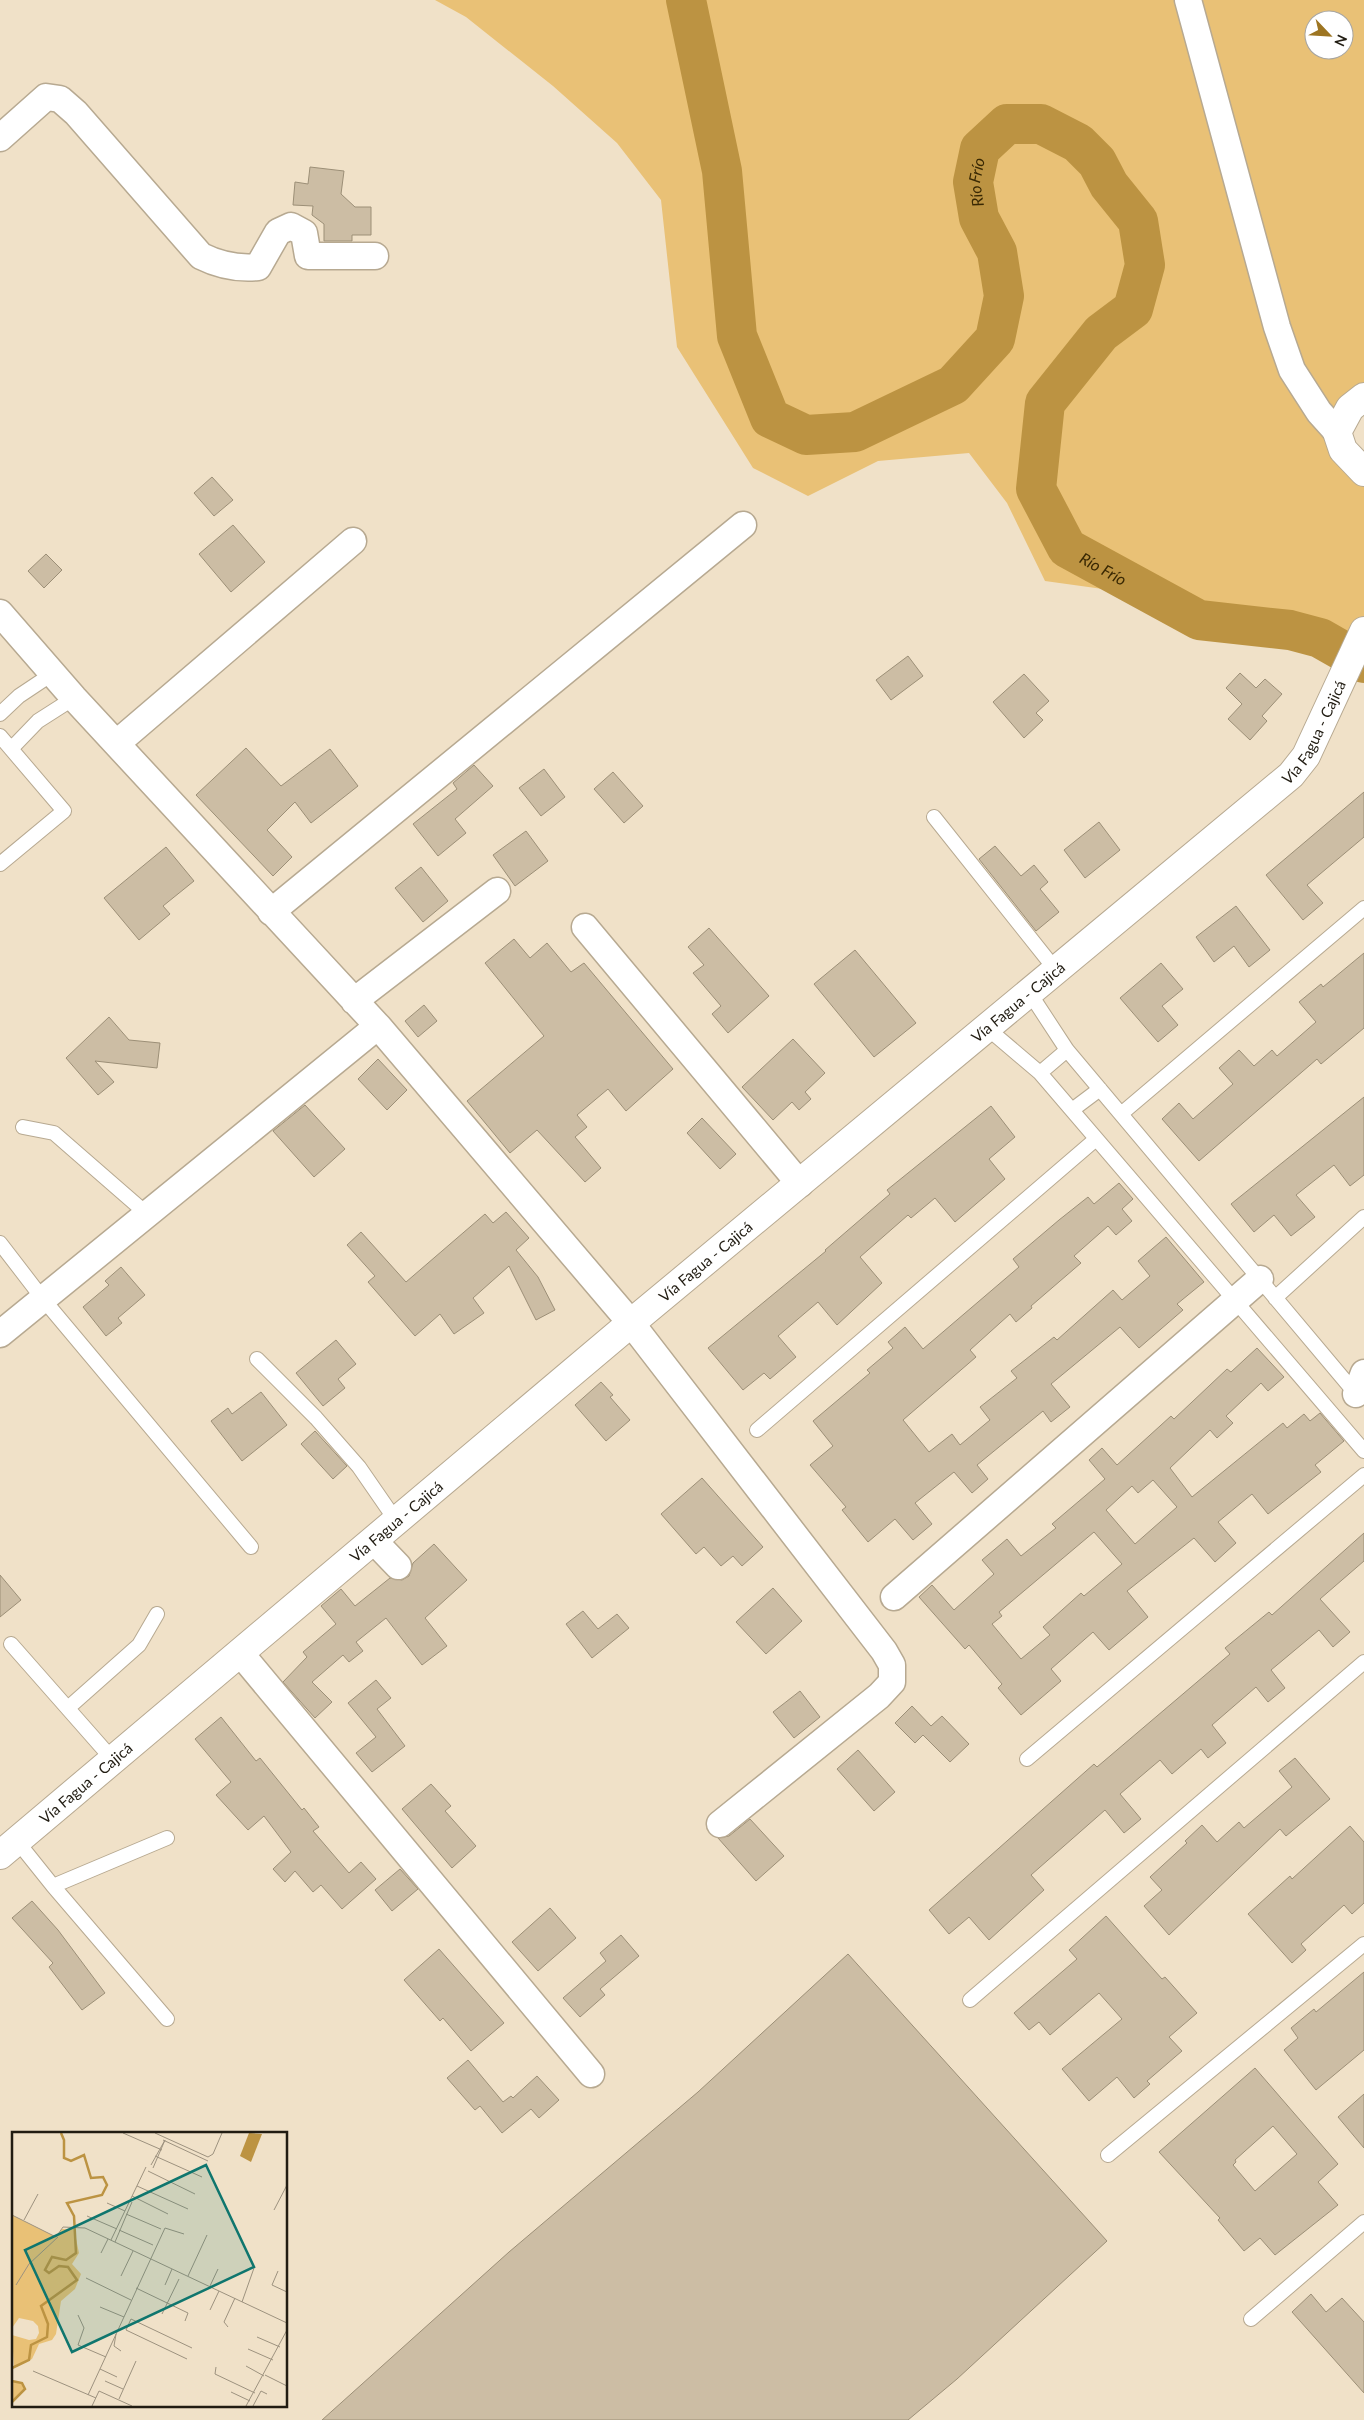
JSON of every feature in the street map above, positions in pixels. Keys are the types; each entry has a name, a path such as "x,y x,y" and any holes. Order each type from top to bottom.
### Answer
{"street":[{"path":"1188,0 1277,328 1289,362 1292,370 1319,412 1337,432 1343,450 1364,472"},
{"path":"0,138 46,97 60,99 76,113 201,256 216,263 243,269 258,267 278,232 291,226 304,233 308,256 375,256"},
{"path":"1337,432 1350,408 1364,397"},
{"path":"271,912 743,525"},
{"path":"117,743 353,541"},
{"path":"0,613 52,674 378,1026 631,1323 884,1651 892,1665 892,1682 879,1696 720,1824"},
{"name":"Vía Fagua - Cajicá","path":"9,1848 631,1323 987,1028 1055,969 1291,775 1306,756 1364,631"},
{"path":"354,1001 497,890"},
{"path":"585,927 800,1184"},
{"path":"0,1334 378,1026"},
{"path":"894,1597 1235,1301 1267,1288"},
{"path":"374,1541 398,1566"},
{"path":"241,1654 591,2074"}],"lane":[{"path":"0,714 19,696 52,674"},
{"path":"11,749 38,722 74,698"},
{"path":"0,736 64,811 0,864"},
{"path":"934,817 1055,969"},
{"path":"1121,1114 1364,908"},
{"path":"1029,992 1067,1050 1267,1288 1361,1390"},
{"path":"987,1028 1040,1073 1364,1451"},
{"path":"1040,1073 1067,1050"},
{"path":"1072,1110 1100,1089"},
{"path":"23,1127 54,1132 147,1214"},
{"path":"757,1430 1096,1139"},
{"path":"1267,1288 1364,1218"},
{"path":"0,1243 43,1298 251,1547"},
{"path":"257,1359 316,1418 359,1467 397,1522"},
{"path":"1027,1760 1364,1475"},
{"path":"68,1708 139,1644 156,1614"},
{"path":"11,1644 114,1761"},
{"path":"970,2000 1364,1662"},
{"path":"53,1886 167,1838"},
{"path":"9,1848 53,1886 167,2019"},
{"path":"1108,2155 1364,1944"},
{"path":"1250,2319 1364,2222"}],"shaded area":[{"path":"435,0 1364,0 1364,397 1337,432 1364,472 1364,627 1354,622 1340,650 1320,638 1290,630 1199,620 1134,584 1110,590 1045,581 1007,503 969,453 878,461 808,496 753,468 677,347 661,200 617,143 553,86 466,17"}],"building":[{"path":"310,167 344,171 341,194 355,207 371,207 371,235 352,235 352,241 324,241 324,224 312,215 313,206 293,205 295,182 308,184"},
{"path":"212,477 233,500 214,516 194,493"},
{"path":"233,525 265,562 231,592 199,554"},
{"path":"46,554 62,570 44,588 28,571"},
{"path":"908,656 923,676 891,700 876,680"},
{"path":"1240,673 1256,688 1265,679 1282,694 1262,716 1267,721 1250,740 1228,719 1242,704 1226,688"},
{"path":"1024,674 1049,701 1036,713 1043,720 1024,738 993,702"},
{"path":"246,748 281,786 330,749 358,786 311,823 295,802 267,830 292,857 273,876 196,795"},
{"path":"474,765 493,786 455,819 466,833 438,856 413,824 457,789 453,783"},
{"path":"544,769 565,797 541,816 519,788"},
{"path":"613,772 643,806 624,823 594,789"},
{"path":"1364,792 1364,837 1307,885 1323,903 1303,920 1266,875"},
{"path":"1099,822 1120,850 1085,878 1064,850"},
{"path":"526,831 548,861 515,886 493,855"},
{"path":"995,846 1021,876 1034,865 1048,882 1040,889 1059,912 1036,931 979,859"},
{"path":"166,847 194,881 163,906 170,914 139,940 104,898"},
{"path":"421,867 448,901 423,922 395,888"},
{"path":"1236,906 1270,950 1249,967 1234,946 1214,962 1196,937"},
{"path":"709,928 769,996 728,1033 712,1014 721,1006 693,973 704,965 688,947"},
{"path":"514,939 530,958 547,943 571,972 584,963 673,1069 626,1111 608,1089 577,1115 587,1127 575,1137 601,1168 585,1182 537,1130 510,1153 467,1101 544,1036 485,963"},
{"path":"855,950 916,1023 874,1057 814,984"},
{"path":"1364,953 1364,1028 1321,1064 1317,1059 1199,1161 1162,1119 1179,1103 1193,1119 1233,1084 1219,1068 1239,1050 1254,1066 1272,1050 1277,1056 1316,1022 1299,1002 1321,984 1323,987"},
{"path":"1161,963 1183,989 1162,1006 1178,1025 1158,1042 1120,998"},
{"path":"424,1005 437,1021 418,1037 405,1021"},
{"path":"109,1017 129,1040 160,1043 157,1068 95,1061 114,1082 98,1095 66,1058"},
{"path":"793,1039 825,1073 805,1092 811,1099 799,1110 792,1102 773,1120 742,1087"},
{"path":"378,1059 407,1090 387,1110 358,1079"},
{"path":"1364,1097 1364,1175 1350,1186 1334,1165 1296,1195 1315,1217 1291,1236 1274,1215 1254,1232 1231,1204"},
{"path":"305,1105 345,1149 314,1177 273,1131"},
{"path":"991,1106 1015,1137 989,1159 1005,1179 955,1222 935,1198 911,1218 908,1215 860,1257 882,1283 837,1325 818,1302 778,1336 796,1357 770,1379 764,1373 743,1390 708,1348 826,1251 890,1194 887,1190"},
{"path":"702,1118 736,1154 720,1169 687,1133"},
{"path":"1119,1183 1133,1199 1122,1209 1132,1221 1116,1235 1108,1226 1074,1256 1081,1263 1031,1306 1032,1308 1016,1322 1010,1314 970,1350 976,1357 903,1420 929,1452 952,1434 960,1445 990,1420 980,1407 1017,1378 1011,1371 1054,1337 1057,1340 1113,1290 1122,1300 1150,1276 1138,1261 1166,1237 1204,1282 1177,1304 1183,1310 1139,1348 1120,1327 1051,1384 1070,1407 1051,1422 1043,1411 977,1465 988,1479 972,1493 954,1472 915,1503 932,1524 913,1540 895,1519 868,1542 842,1510 846,1507 810,1465 833,1446 813,1421 870,1373 867,1370 893,1348 888,1342 905,1327 923,1349 1019,1267 1013,1259 1059,1220 1088,1197 1094,1204"},
{"path":"506,1212 529,1238 516,1250 538,1277 555,1310 536,1320 509,1266 473,1298 484,1313 454,1334 440,1314 415,1336 368,1282 375,1276 347,1245 361,1232 406,1282 485,1214 493,1223"},
{"path":"121,1267 145,1295 118,1318 122,1323 106,1336 83,1307 109,1285 105,1281"},
{"path":"336,1340 356,1364 338,1379 345,1388 323,1406 296,1373"},
{"path":"1257,1348 1284,1377 1268,1391 1261,1383 1226,1416 1233,1423 1217,1438 1210,1430 1170,1468 1192,1497 1283,1423 1287,1428 1304,1414 1310,1421 1320,1413 1344,1441 1315,1465 1321,1472 1268,1514 1252,1494 1218,1522 1236,1543 1215,1562 1194,1538 1127,1591 1148,1617 1109,1650 1093,1632 1051,1669 1061,1681 1021,1715 998,1688 1002,1684 969,1645 965,1649 919,1597 932,1585 954,1610 994,1574 982,1560 1007,1539 1021,1556 1056,1528 1052,1524 1105,1479 1089,1460 1102,1448 1117,1465 1171,1416 1174,1419 1227,1369 1231,1372","holes":["1153,1480 1177,1507 1135,1544 1106,1510 1132,1486 1138,1493","1094,1532 1122,1564 1084,1596 1081,1593 1043,1627 1050,1635 1021,1659 992,1624 1002,1616 999,1612"]},
{"path":"601,1382 613,1395 610,1397 630,1420 606,1441 575,1405"},
{"path":"261,1392 287,1425 242,1461 211,1421 228,1408 232,1414"},
{"path":"315,1431 347,1466 333,1479 301,1444"},
{"path":"702,1478 763,1547 742,1566 733,1556 721,1566 704,1547 696,1554 661,1514"},
{"path":"1364,1533 1364,1561 1320,1599 1350,1632 1333,1647 1319,1630 1271,1670 1285,1688 1268,1702 1256,1687 1212,1725 1226,1743 1208,1758 1201,1749 1172,1774 1160,1760 1120,1794 1141,1819 1124,1833 1105,1810 1031,1875 1044,1890 989,1940 969,1917 949,1934 929,1910 1094,1764 1097,1767 1230,1654 1225,1648 1269,1612 1272,1615"},
{"path":"434,1544 467,1580 425,1618 447,1646 422,1665 386,1618 356,1642 363,1651 349,1662 343,1655 312,1682 332,1702 315,1718 283,1682 307,1657 303,1652 336,1624 321,1606 341,1589 355,1606 390,1578 402,1580 409,1576 413,1563"},
{"path":"0,1575 21,1600 0,1617"},
{"path":"773,1588 802,1621 766,1654 736,1622"},
{"path":"583,1611 598,1629 617,1614 629,1628 592,1658 566,1624"},
{"path":"376,1680 391,1698 377,1709 405,1746 372,1772 356,1753 376,1737 348,1703"},
{"path":"800,1691 820,1717 794,1738 773,1712"},
{"path":"912,1706 931,1726 942,1716 969,1744 950,1762 923,1735 915,1743 895,1723"},
{"path":"221,1717 256,1761 260,1758 302,1810 304,1808 319,1827 313,1831 349,1873 361,1862 376,1879 342,1909 321,1885 313,1892 295,1871 285,1882 273,1869 291,1852 264,1816 248,1830 216,1795 231,1782 195,1739"},
{"path":"858,1750 895,1792 874,1811 837,1769"},
{"path":"1295,1758 1330,1799 1286,1836 1280,1829 1169,1935 1144,1906 1162,1890 1150,1877 1187,1843 1185,1841 1202,1825 1217,1842 1239,1822 1244,1828 1292,1787 1279,1771"},
{"path":"431,1784 451,1806 445,1811 476,1846 452,1868 402,1809"},
{"path":"750,1819 784,1856 756,1881 718,1838 729,1836"},
{"path":"1350,1826 1364,1842 1364,1903 1352,1914 1344,1905 1301,1944 1306,1950 1292,1963 1248,1914 1290,1876 1292,1879"},
{"path":"400,1869 418,1889 392,1911 375,1890"},
{"path":"32,1901 58,1930 105,1993 82,2010 49,1967 53,1963 12,1918"},
{"path":"550,1908 576,1938 538,1971 512,1942"},
{"path":"1106,1916 1162,1979 1165,1977 1197,2013 1169,2037 1182,2051 1147,2081 1150,2084 1134,2098 1117,2077 1089,2101 1062,2069 1122,2019 1099,1993 1050,2035 1039,2022 1029,2030 1014,2013 1077,1959 1069,1950"},
{"path":"621,1935 639,1956 600,1989 605,1995 580,2017 563,1998 606,1961 600,1953"},
{"path":"439,1949 504,2023 471,2051 443,2018 440,2021 404,1980"},
{"path":"848,1954 1107,2241 957,2379 908,2420 322,2420 509,2252 698,2092"},
{"path":"1364,1972 1364,2050 1316,2090 1284,2050 1298,2038 1291,2028 1314,2009 1316,2012"},
{"path":"468,2060 503,2102 511,2096 513,2098 537,2076 559,2100 539,2118 531,2109 502,2133 480,2106 475,2110 447,2078"},
{"path":"1255,2068 1338,2164 1318,2182 1338,2205 1275,2255 1260,2238 1244,2251 1218,2220 1220,2218 1159,2152","holes":["1273,2126 1297,2154 1255,2191 1233,2165 1236,2162 1235,2160"]},
{"path":"1364,2094 1364,2148 1338,2117"},
{"path":"1311,2294 1326,2312 1342,2298 1364,2322 1364,2393 1292,2312"}],"waterway":[{"name":"Río Frío","path":"686,0 722,171 737,336 770,418 806,435 855,432 953,385 995,339 1004,296 997,252 979,218 973,182 980,149 1007,124 1041,124 1078,143 1097,162 1109,185 1138,221 1145,265 1133,309 1101,333 1045,403 1036,489 1067,548 1199,620 1290,630 1320,638 1364,663"}]}
